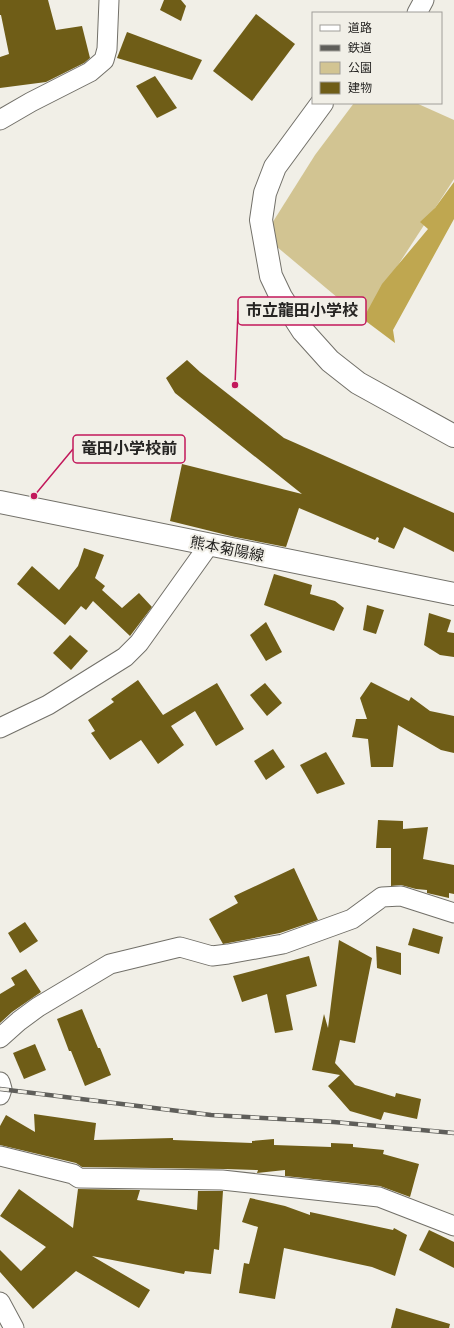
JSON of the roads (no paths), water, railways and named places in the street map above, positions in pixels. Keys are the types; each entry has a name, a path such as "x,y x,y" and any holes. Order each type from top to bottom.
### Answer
{"main road":[{"path":"321,104 275,167 265,193 261,220 271,276 281,297 303,331 330,361 358,383 454,436"},
{"name":"熊本菊陽線","path":"0,502 454,594"}],"street":[{"path":"0,120 31,102 90,72 104,60 107,49 109,0"},
{"path":"418,12 424,0"},
{"path":"0,728 48,705 125,657 139,643 209,545"},
{"path":"0,1038 38,1007 110,964 180,947 212,956 283,944 352,919 382,896 401,896 454,913"},
{"path":"0,1082 2,1089 0,1095"},
{"path":"0,1156 73,1174 79,1178 222,1180 379,1197 454,1226"},
{"path":"0,1302 14,1328"}],"railway":[{"path":"0,1089 211,1115 334,1122 454,1133"}],"place":[{"name":"市立龍田小学校","path":"235,385"},
{"name":"竜田小学校前","path":"34,496"}]}
